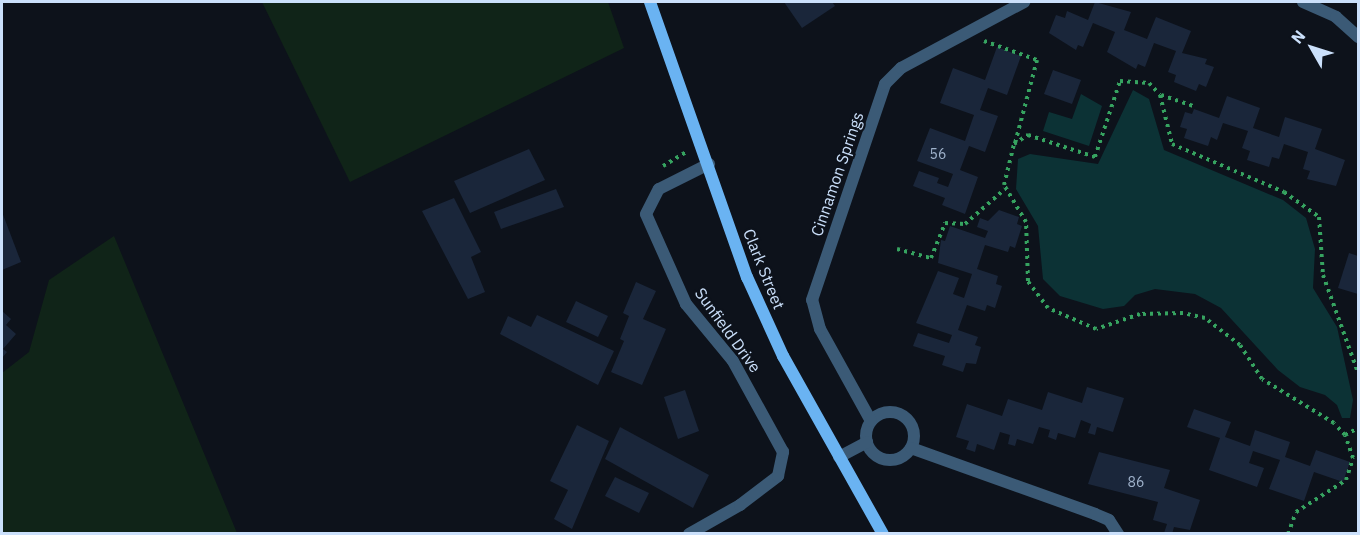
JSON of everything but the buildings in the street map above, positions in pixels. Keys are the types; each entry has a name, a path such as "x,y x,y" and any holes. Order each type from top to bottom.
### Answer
{"main road":[{"name":"Clark Street","path":"650,2 747,277 840,457 883,534"}],"street":[{"name":"Cinnamon Springs","path":"871,421 819,329 813,292 885,84 896,71 1024,2"},
{"path":"1303,2 1336,17 1359,37"},
{"name":"Sunfield Drive","path":"689,534 740,505 778,476 783,452 733,361 686,304 646,214 659,189 709,164"},
{"path":"883,413 904,416 915,434 911,448 901,458 887,460 874,454 867,442 871,421 883,413"},
{"path":"840,457 867,442"},
{"path":"911,448 1095,514 1109,520 1118,534"}],"path":[{"path":"964,33 1037,60 1014,144 1005,167 1005,189 1026,222 1028,281 1048,308 1096,329 1140,314 1183,313 1205,318 1240,345 1262,379 1334,423 1345,435 1353,458 1346,480 1296,512 1288,534"},
{"path":"1014,144 1028,135 1095,157 1120,81 1149,83 1160,95 1195,107"},
{"path":"1160,95 1166,134 1177,148 1284,192 1318,218 1323,275 1359,373"},
{"path":"897,249 931,258 945,223 965,224 1005,189"},
{"path":"1345,435 1359,428"}],"shaded area":[{"path":"262,2 608,2 624,48 350,182"},
{"path":"1133,90 1149,99 1164,150 1283,200 1306,218 1315,249 1313,288 1337,327 1353,400 1350,418 1342,418 1337,405 1325,395 1300,387 1278,370 1221,308 1195,294 1155,289 1135,295 1124,306 1103,309 1060,296 1043,279 1038,226 1016,189 1018,159 1030,154 1098,164"},
{"path":"1081,94 1102,106 1089,146 1043,131 1049,112 1072,119"},
{"path":"114,236 237,533 2,533 2,373 29,352 49,280"}]}
